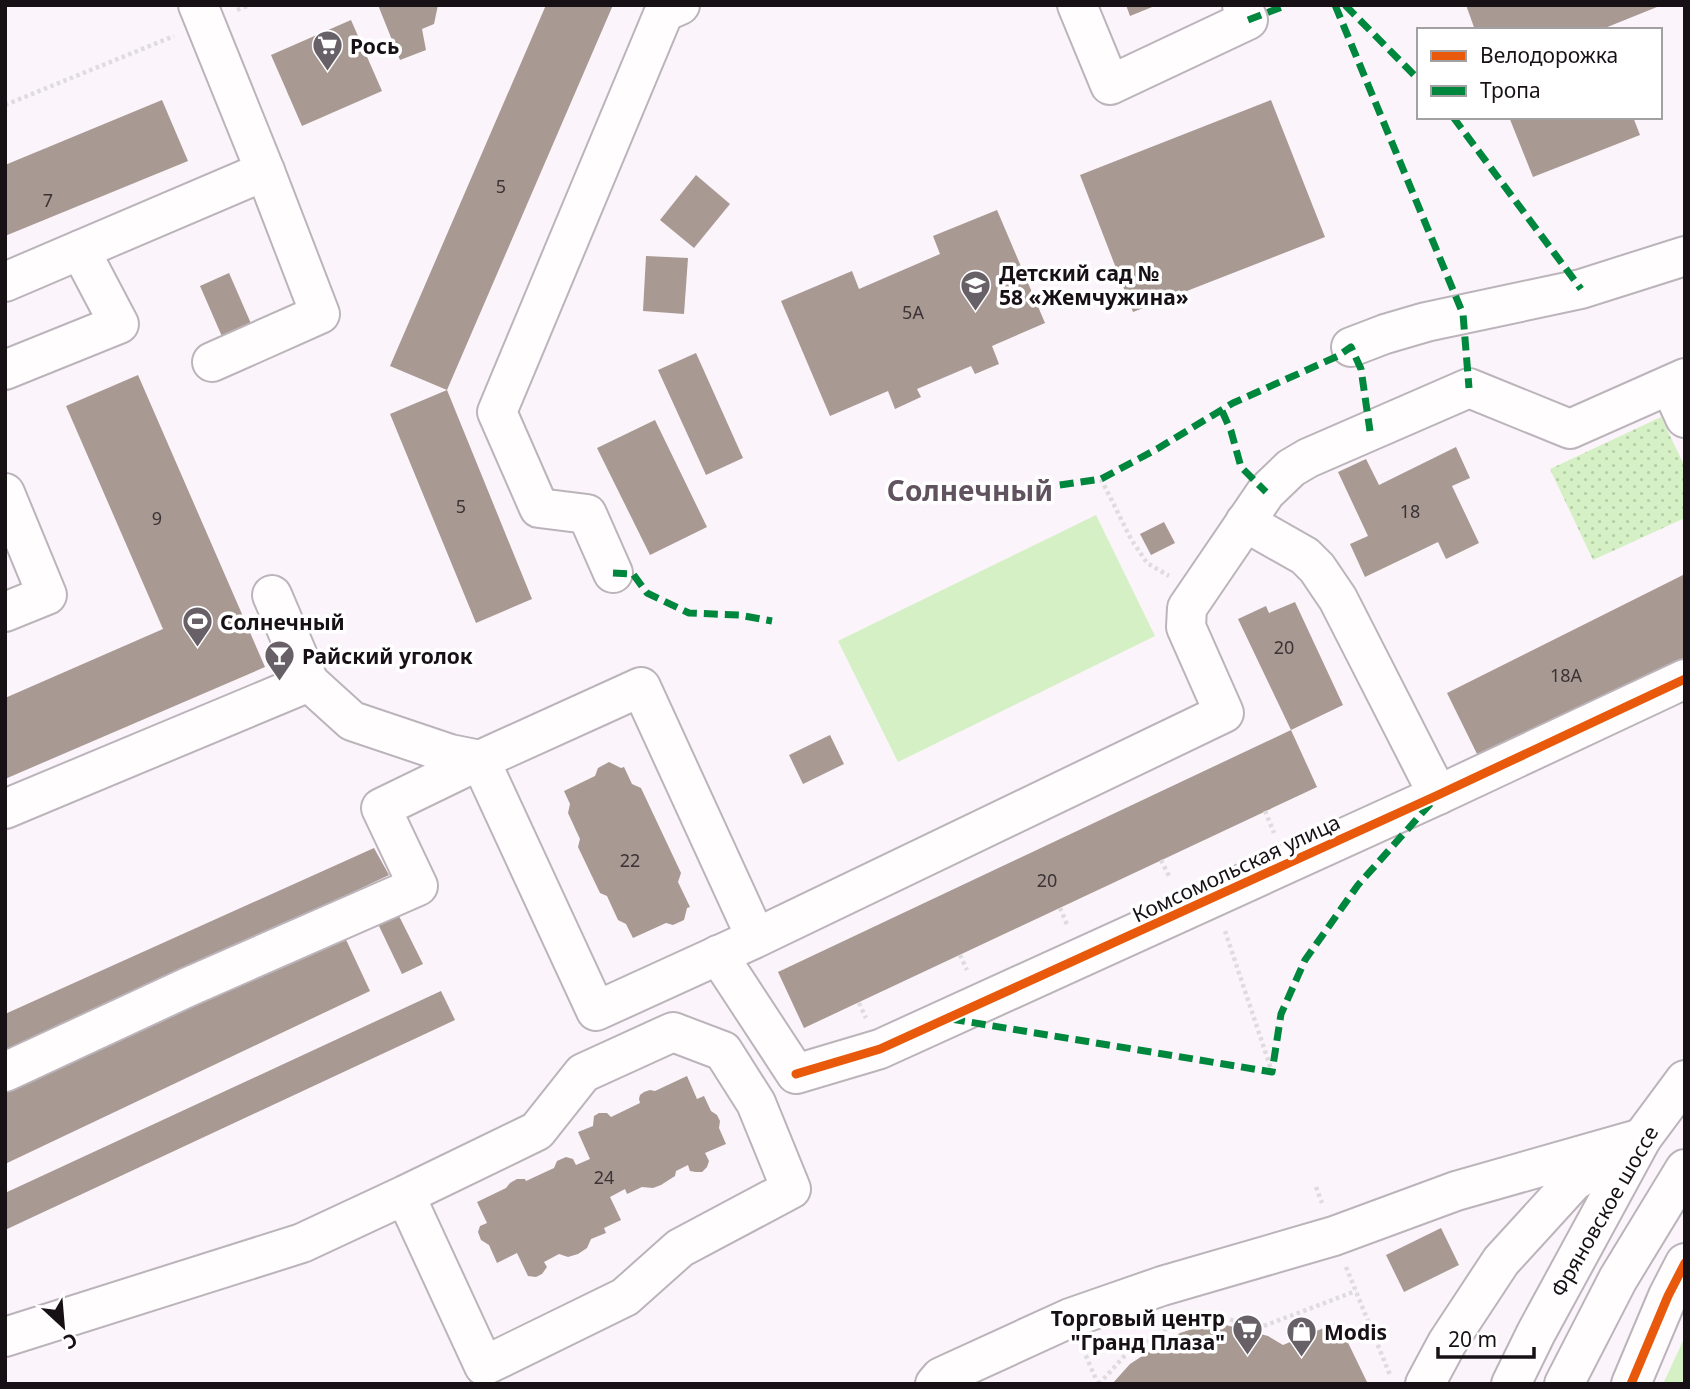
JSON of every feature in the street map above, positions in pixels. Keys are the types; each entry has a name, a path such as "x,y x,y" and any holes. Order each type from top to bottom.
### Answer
{"street":[{"path":"612,573 587,514 539,508 497,412 664,12 680,5"},
{"path":"1077,5 1110,85 1248,20 1242,5"},
{"path":"202,14 320,314 212,362"},
{"path":"5,282 265,171"},
{"path":"5,370 119,324 80,250"},
{"path":"1351,347 1426,322 1581,289 1685,256"},
{"path":"480,760 596,1011 756,938 1224,713 1186,627 1187,608 1266,492 1290,468 1469,387 1570,429 1680,394"},
{"path":"5,493 47,595 5,612"},
{"path":"1245,522 1305,556 1317,568 1338,599 1438,795"},
{"path":"272,595 309,682 352,721 450,754 480,760"},
{"name":"Комсомольская улица","path":"718,955 796,1074 880,1049 1685,680"},
{"path":"5,809 309,682"},
{"path":"5,1072 188,987 418,886 382,808 641,687 756,938"},
{"path":"5,1337 302,1243 537,1130 583,1073 673,1032 723,1051 756,1103 791,1189 680,1248 625,1297 484,1366 405,1195"},
{"name":"Фряновское шоссе","path":"1511,1384 1642,1138 1685,1080"},
{"path":"935,1384 941,1377 1070,1318 1149,1290 1334,1236 1456,1191 1642,1138"},
{"path":"1425,1384 1447,1343 1501,1261 1574,1181 1642,1138"},
{"path":"1564,1384 1618,1279 1685,1169"},
{"path":"1631,1384 1685,1263"}],"path":[{"path":"5,105 202,14"},
{"path":"1101,479 1131,539 1147,562 1197,593"},
{"path":"1213,897 1272,1072"},
{"path":"1099,1384 1129,1351 1176,1324 1215,1316 1261,1327 1356,1291"},
{"path":"1366,1317 1389,1372"}],"green space":[{"path":"1661,417 1685,467 1685,518 1593,560 1550,469"},
{"path":"1096,515 1155,636 898,762 838,641"},
{"path":"1685,1338 1685,1384 1663,1384 1682,1343"}],"building":[{"path":"378,5 438,5 434,24 422,29 426,50 400,60"},
{"path":"546,5 613,5 447,390 390,366"},
{"path":"1126,5 1157,5 1130,16"},
{"path":"1466,5 1662,5 1605,28 1474,28"},
{"name":"Рось","path":"351,20 382,91 302,126 271,55"},
{"path":"162,100 188,161 5,236 5,165"},
{"path":"1271,100 1325,237 1133,312 1080,175"},
{"path":"1510,119 1634,119 1640,135 1533,177"},
{"path":"696,175 730,204 694,248 660,220"},
{"path":"997,210 1045,323 992,346 999,364 975,374 971,366 917,389 921,397 895,409 888,391 830,416 781,301 852,271 859,289 940,254 933,236"},
{"path":"646,256 688,258 684,314 643,311"},
{"path":"229,273 253,328 224,341 200,286"},
{"path":"696,353 743,458 706,475 658,370"},
{"path":"138,375 265,667 5,779 5,698 163,629 66,406"},
{"path":"447,390 532,599 476,623 390,414"},
{"path":"655,420 707,527 650,555 597,448"},
{"path":"1456,447 1470,478 1452,486 1479,543 1446,559 1438,542 1365,577 1350,544 1368,536 1338,472 1366,459 1379,485"},
{"path":"1164,522 1175,543 1151,555 1140,534"},
{"path":"1685,574 1685,657 1480,760 1447,693"},
{"path":"1295,602 1343,705 1291,730 1238,619 1266,606 1269,613"},
{"path":"1291,730 1317,787 804,1028 778,972"},
{"path":"830,735 844,764 803,784 789,755"},
{"path":"609,762 624,767 632,784 641,788 681,873 678,882 690,907 687,908 684,920 673,925 666,923 633,938 626,924 618,920 607,896 600,893 578,847 580,839 568,813 570,804 564,791 595,776 598,768"},
{"path":"374,848 389,875 5,1057 5,1014"},
{"path":"398,914 423,964 402,974 378,924"},
{"path":"341,929 370,991 5,1164 5,1088"},
{"path":"441,991 455,1020 5,1230 5,1193"},
{"path":"687,1076 697,1099 704,1096 711,1111 717,1115 726,1144 705,1153 709,1161 702,1172 690,1171 688,1165 676,1171 675,1176 661,1185 653,1188 642,1187 627,1194 625,1189 610,1197 621,1220 604,1228 606,1233 591,1239 587,1248 578,1254 568,1257 559,1254 544,1262 547,1267 536,1277 528,1276 517,1253 497,1263 489,1245 481,1240 478,1232 480,1226 487,1223 477,1202 506,1188 517,1179 526,1181 554,1168 557,1161 566,1157 573,1159 576,1165 590,1159 578,1132 593,1126 594,1116 607,1113 611,1117 640,1103 640,1095 644,1092 655,1091"},
{"path":"1441,1228 1459,1265 1404,1292 1386,1255"},
{"name":"Торговый центр \"Гранд Плаза\"","path":"1214,1322 1268,1336 1283,1345 1338,1322 1368,1384 1112,1384 1130,1364 1150,1351 1180,1333"}],"marked path":[{"path":"1248,20 1287,5"},
{"path":"1335,5 1463,314 1469,388"},
{"path":"1345,5 1417,78"},
{"path":"1454,119 1581,289"},
{"path":"1039,488 1101,479 1233,403 1338,356 1351,347 1361,369 1370,431"},
{"path":"1222,411 1241,467 1266,492"},
{"path":"613,573 633,574 647,593 689,613 739,615 772,621"},
{"path":"951,1019 1272,1072 1281,1014 1305,960 1358,885 1431,803"}],"cycle path":[{"path":"796,1074 880,1049 1438,795 1685,679"},
{"path":"1631,1384 1685,1263"}],"place":[{"name":"Рось","path":"327,73"},
{"name":"Детский сад № 58 «Жемчужина»","path":"976,312"},
{"name":"Солнечный","path":"197,649"},
{"name":"Райский уголок","path":"279,683"},
{"name":"Торговый центр \"Гранд Плаза\"","path":"1248,1357"},
{"name":"Modis","path":"1301,1359"}],"district":[{"name":"Солнечный","path":"970,490"}]}
